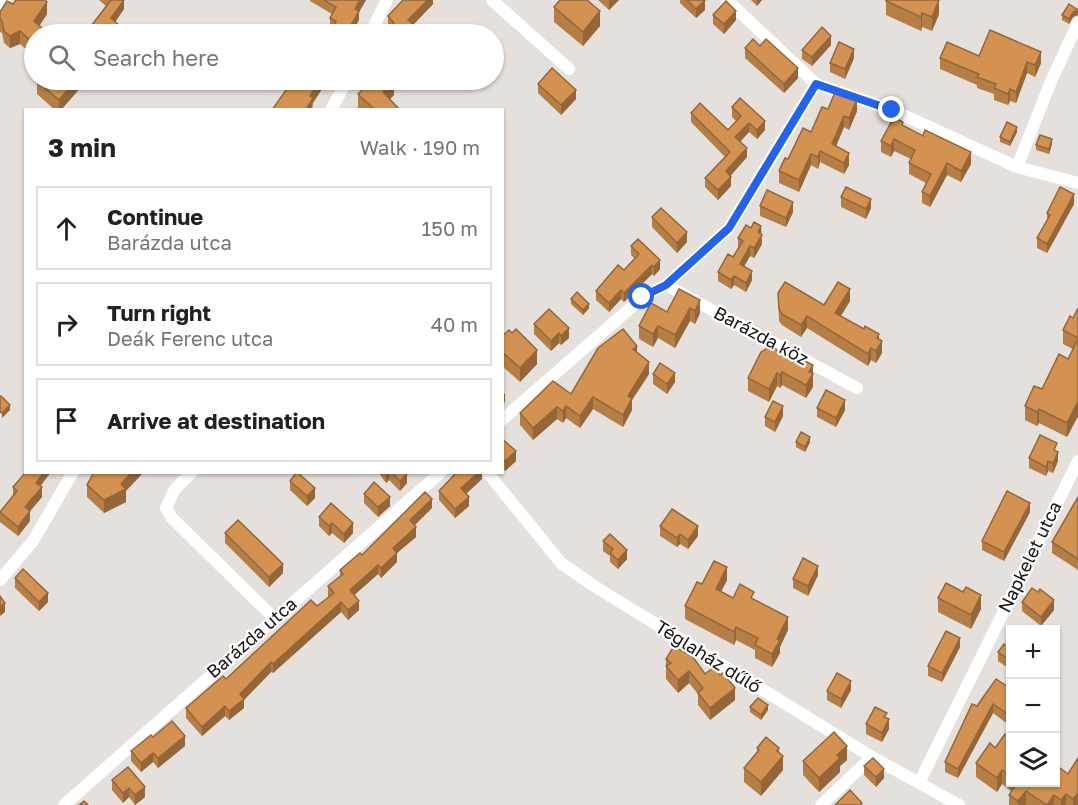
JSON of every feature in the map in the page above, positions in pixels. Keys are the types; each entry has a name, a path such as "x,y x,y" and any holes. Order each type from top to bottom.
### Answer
{"street":[{"path":"0,8 5,0"},
{"path":"375,24 387,0"},
{"path":"492,0 569,69"},
{"path":"727,0 816,84 892,110 1017,166 1078,183"},
{"path":"1017,166 1052,78 1078,23"},
{"path":"504,418 642,297 666,285 729,228 816,84"},
{"path":"332,108 342,90"},
{"name":"Barázda köz","path":"666,285 857,388"},
{"name":"Napkelet utca","path":"919,783 1078,461"},
{"path":"0,580 33,541 72,474"},
{"path":"190,474 175,489 166,508 172,519 275,619"},
{"name":"Barázda utca","path":"64,805 439,474"},
{"name":"Téglaház dűlő","path":"489,474 561,563 594,586 872,758 959,805"},
{"path":"821,805 872,758"}],"building":[{"path":"16,0 45,0 47,2 34,21 37,24 24,24 24,35 20,31 10,36 4,31 0,12 7,1 13,4"},
{"path":"111,0 124,0 111,18 118,24 93,24"},
{"path":"324,0 360,0 355,9 359,11 352,24 335,24 336,21 330,18 336,7"},
{"path":"403,0 428,0 408,20 411,24 393,24 388,16"},
{"path":"560,0 587,0 600,11 583,32 554,7"},
{"path":"687,0 705,0 696,9"},
{"path":"886,0 939,0 932,17 922,13 921,17"},
{"path":"726,1 736,11 724,24 713,15"},
{"path":"1069,4 1078,10 1073,12 1069,19 1062,15"},
{"path":"822,27 831,36 812,57 802,50"},
{"path":"990,30 1041,52 1035,65 1027,62 1016,92 1010,89 1008,94 994,88 996,84 977,77 979,74 940,58 947,42 979,56"},
{"path":"753,39 760,46 766,39 798,68 784,84 745,48"},
{"path":"839,42 854,49 845,69 830,63"},
{"path":"552,68 576,90 561,105 538,84"},
{"path":"47,90 68,90 59,100"},
{"path":"286,90 314,90 310,96 313,98 307,108 273,108"},
{"path":"362,90 385,90 383,92 398,108 373,108 358,94"},
{"path":"836,90 857,99 849,118 844,116 832,144 849,153 844,163 820,151 818,157 811,154 799,180 779,171 785,158 788,159 803,128 811,132 822,107 828,109"},
{"path":"740,98 765,121 757,130 749,123 735,137 747,148 726,171 731,177 718,190 705,178 730,152 691,113 700,103 728,130 741,116 732,107"},
{"path":"894,117 903,122 902,125 923,136 925,130 971,152 961,171 947,163 930,196 922,192 931,174 909,163 915,150 894,139 891,146 881,141"},
{"path":"1007,122 1017,127 1010,142 1000,137"},
{"path":"1040,135 1052,139 1049,149 1036,145"},
{"path":"846,187 871,199 866,209 841,197"},
{"path":"1060,187 1074,194 1047,244 1037,238 1050,215 1047,213"},
{"path":"767,190 793,202 786,218 760,206"},
{"path":"661,208 687,232 677,243 652,217"},
{"path":"754,222 761,226 758,232 762,235 754,248 750,246 740,264 752,271 746,283 734,276 731,280 718,272 728,254 733,257 743,241 738,238 746,225 751,228"},
{"path":"638,239 660,260 624,293 621,290 609,303 596,291 618,265 624,270 639,254 631,246"},
{"path":"785,282 824,305 838,282 850,289 835,313 864,329 865,326 879,334 877,338 882,341 876,351 871,348 868,354 807,316 801,325 782,314 779,309 778,293"},
{"path":"679,289 700,300 695,311 690,308 675,335 658,326 653,334 639,326 651,303 667,312"},
{"path":"577,292 589,304 583,310 571,299"},
{"path":"1078,308 1078,338 1063,330 1070,316 1073,318"},
{"path":"549,309 569,328 561,336 559,333 551,341 534,324"},
{"path":"516,329 537,350 520,368 504,354 504,334 509,330 512,333"},
{"path":"623,329 637,346 633,349 649,362 628,396 632,398 623,415 593,397 580,416 566,406 563,411 557,407 533,428 520,413 553,381 571,394 598,348"},
{"path":"1078,339 1078,401 1067,423 1039,409 1037,412 1025,406 1034,386 1042,389 1059,354 1068,359"},
{"path":"773,345 778,352 798,363 801,359 813,365 809,372 813,374 806,385 782,372 780,375 777,373 769,389 748,378 761,352"},
{"path":"660,363 675,373 667,384 653,374"},
{"path":"826,390 845,400 836,418 817,408"},
{"path":"1,396 10,405 2,413 0,412"},
{"path":"773,401 783,406 775,422 765,417"},
{"path":"801,432 810,437 805,447 796,442"},
{"path":"1040,435 1057,443 1054,450 1058,452 1053,463 1048,461 1046,467 1029,458"},
{"path":"504,441 516,451 504,460"},
{"path":"24,474 43,474 36,483 42,487 25,507 30,511 18,527 0,512 17,491 13,487"},
{"path":"93,474 130,474 121,484 126,489 104,500 87,485"},
{"path":"295,474 299,474 315,488 307,496 290,481"},
{"path":"393,474 407,474 400,481"},
{"path":"455,474 477,474 461,488 469,497 455,509 439,491"},
{"path":"374,482 390,497 378,507 364,494"},
{"path":"1007,491 1030,503 1004,552 982,541"},
{"path":"425,492 432,499 410,520 416,527 393,548 397,553 381,568 378,565 350,590 359,601 348,610 341,602 273,664 271,662 240,694 244,699 229,711 225,706 202,727 186,708 223,676 226,679 311,600 317,606 334,593 328,586 343,574 340,570 360,553 362,555"},
{"path":"1078,497 1078,559 1052,542"},
{"path":"331,503 353,523 344,534 332,523 329,526 319,517"},
{"path":"672,509 698,526 688,540 680,534 677,538 660,526"},
{"path":"238,520 283,564 269,577 225,533"},
{"path":"610,534 627,550 618,560 610,553 613,549 603,541"},
{"path":"803,558 818,566 808,586 793,579"},
{"path":"714,561 727,567 716,589 733,598 740,584 754,592 751,598 788,617 772,654 755,645 758,638 736,627 734,632 685,606 697,582 702,584"},
{"path":"23,569 48,593 39,602 15,578"},
{"path":"946,583 963,592 966,587 981,595 971,615 938,598"},
{"path":"1032,588 1038,592 1040,589 1054,600 1041,617 1022,602"},
{"path":"0,596 5,603 0,607"},
{"path":"946,631 960,638 942,673 928,666"},
{"path":"1004,644 1006,645 1006,658 998,652"},
{"path":"674,646 693,657 705,674 714,667 720,675 723,673 735,688 710,708 698,693 703,688 689,671 678,680 666,666 671,663 666,659"},
{"path":"837,673 851,681 841,699 827,691"},
{"path":"996,679 1006,686 1006,713 993,704 958,769 945,762 972,704 977,706"},
{"path":"758,698 768,705 761,715 750,707"},
{"path":"875,707 887,713 884,717 889,719 882,733 866,724"},
{"path":"172,721 185,736 158,758 153,753 141,763 131,751"},
{"path":"834,732 847,746 837,755 840,758 819,778 803,761"},
{"path":"1006,735 1006,773 1002,770 997,778 976,763 990,743 995,748"},
{"path":"766,737 779,748 777,751 783,756 761,782 744,768 759,750 757,748"},
{"path":"873,758 884,769 876,777 864,766"},
{"path":"1078,758 1078,793 1073,799 1066,794 1061,800 1054,795 1047,805 1026,791 1018,801 1009,795 1014,787 1060,787 1060,768 1068,774"},
{"path":"128,767 145,787 135,795 129,788 123,793 112,780"},
{"path":"850,790 862,803 860,805 835,805"}],"route":[{"path":"642,297 666,285 729,228 816,84 892,110"}]}
